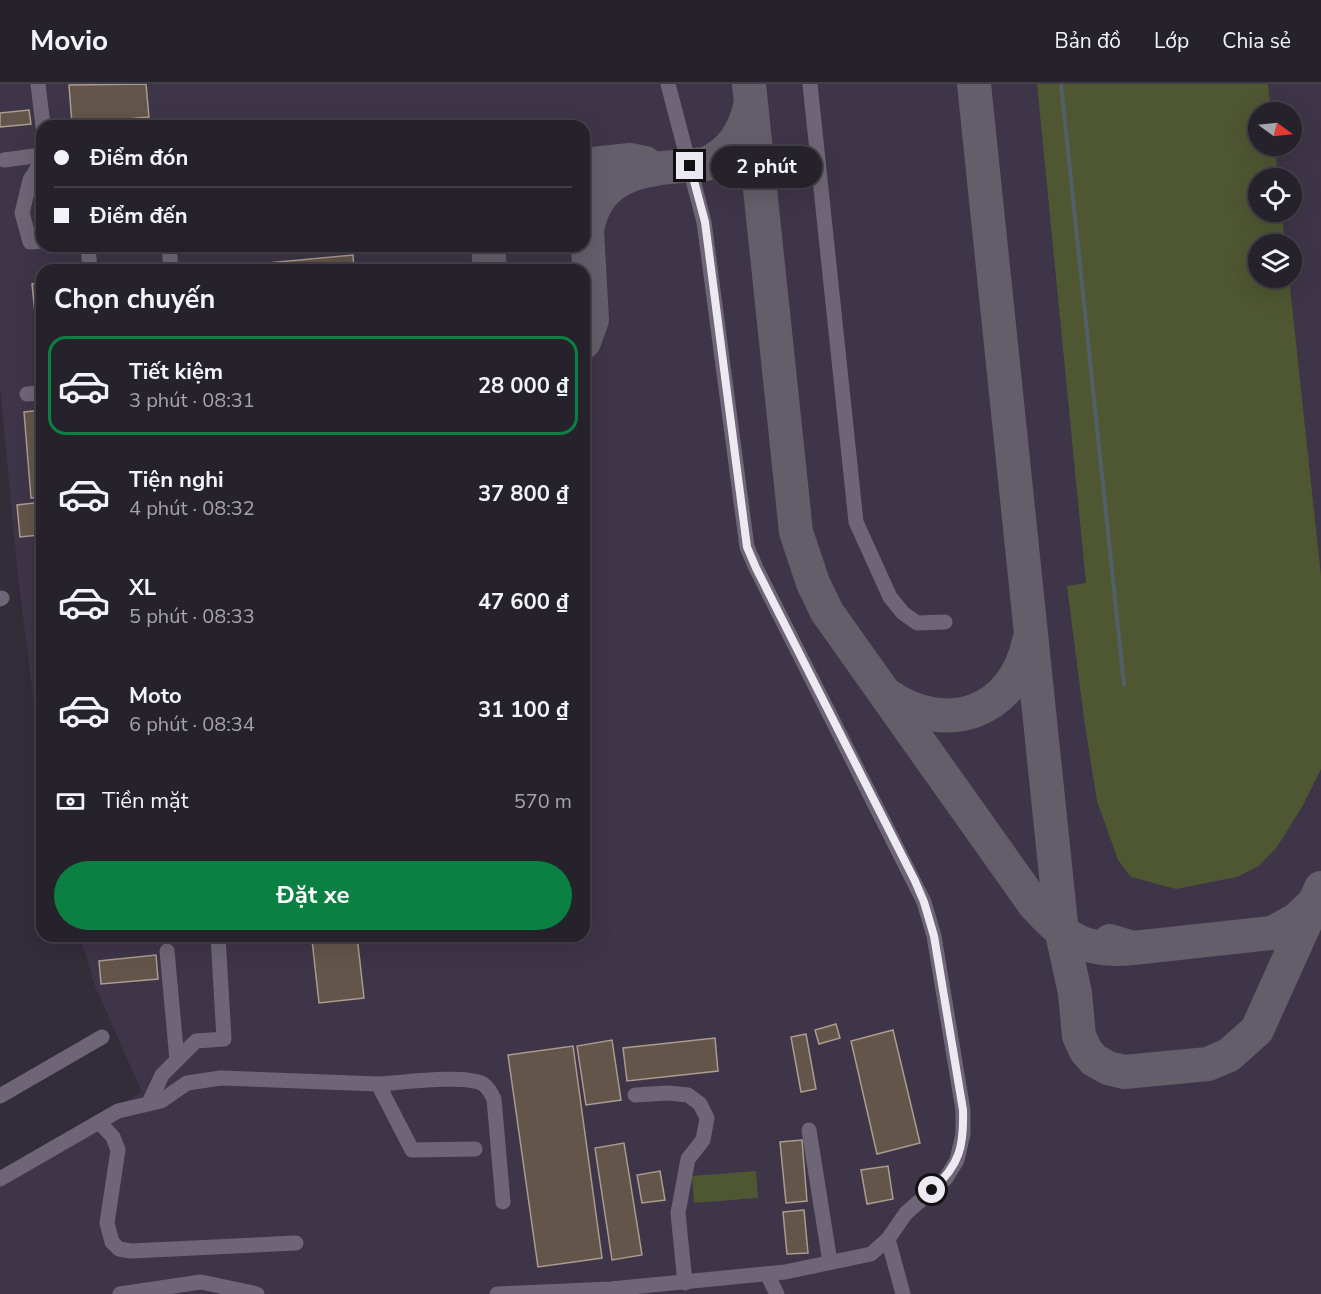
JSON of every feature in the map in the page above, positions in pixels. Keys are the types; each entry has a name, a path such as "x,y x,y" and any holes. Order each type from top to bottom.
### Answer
{"lane":[{"path":"38,84 41,120"},
{"path":"497,1294 613,1292 767,1274 871,1254 888,1239 906,1213 946,1178 962,1147 963,1110 934,936 924,902 747,547 705,222 668,84"},
{"path":"810,84 856,522 891,597 903,613 917,623 945,622"},
{"path":"4,160 36,156"},
{"path":"36,170 30,180 22,213 30,242 36,242"},
{"path":"149,1103 162,1075 196,1041 224,1039 218,942"},
{"path":"167,951 177,1060"},
{"path":"0,1096 102,1037"},
{"path":"0,1179 117,1111 169,1097 187,1083 221,1078 378,1084 460,1080 478,1082 486,1086 494,1099 503,1202"},
{"path":"378,1084 412,1150 475,1149"},
{"path":"635,1095 669,1093 688,1095 700,1104 707,1118 703,1140 688,1159 678,1214 685,1283"},
{"path":"99,1122 113,1137 117,1150 107,1223 112,1242 119,1249 296,1243"},
{"path":"809,1130 830,1262"},
{"path":"888,1239 903,1294"},
{"path":"767,1274 777,1294"},
{"path":"120,1294 201,1282 218,1290 258,1294"}],"shaded area":[{"path":"0,84 1321,84 1321,1294 0,1294 0,1174 142,1092 95,986 82,942 590,942 590,264 36,264 36,720 18,577 0,386"}],"green space":[{"path":"1037,84 1268,84 1270,102 1248,102 1248,156 1276,156 1277,168 1248,168 1248,222 1283,222 1284,234 1248,234 1248,288 1290,288 1321,576 1321,769 1302,807 1277,847 1259,866 1237,877 1176,889 1131,877 1118,860 1097,801 1067,586 1086,583"},
{"path":"756,1171 758,1198 694,1203 692,1176"}],"building":[{"path":"146,84 149,117 72,120 69,85"},
{"path":"29,110 31,124 0,127 0,113"},
{"path":"353,255 354,264 257,264"},
{"path":"32,284 36,284 36,323"},
{"path":"36,411 36,498 31,498 24,412"},
{"path":"36,503 36,535 20,537 17,505"},
{"path":"312,942 358,942 364,998 319,1003"},
{"path":"156,955 158,979 101,984 99,961"},
{"path":"836,1024 840,1038 819,1044 815,1030"},
{"path":"893,1030 920,1143 877,1154 851,1041"},
{"path":"806,1034 816,1089 801,1092 791,1037"},
{"path":"715,1038 718,1071 627,1081 623,1048"},
{"path":"612,1040 621,1100 586,1105 577,1046"},
{"path":"573,1046 602,1258 538,1267 508,1055"},
{"path":"802,1140 807,1201 786,1203 780,1142"},
{"path":"624,1143 642,1255 612,1260 595,1148"},
{"path":"888,1166 893,1199 867,1204 861,1170"},
{"path":"660,1171 665,1200 642,1203 637,1175"},
{"path":"804,1210 808,1253 787,1254 783,1212"}],"waterway":[{"path":"1061,84 1124,685"}],"taxiway":[{"path":"749,84 796,532 813,583 827,612 1034,904 1066,935 1077,941 1101,948 1133,948"},
{"path":"974,84 1062,933 1075,993 1079,1036 1086,1051 1094,1060 1108,1068 1124,1072 1208,1064 1229,1055 1257,1030 1321,888"},
{"path":"590,220 593,209 603,193 616,182 649,170 706,164 715,159 736,140 750,106"},
{"path":"590,164 630,160 645,163"},
{"path":"488,252 490,264"},
{"path":"588,252 589,264"},
{"path":"590,284 592,320 590,326"},
{"path":"887,695 909,707 932,714 954,715 975,711 993,701 1009,686 1021,666 1029,641"},
{"path":"1110,941 1133,948 1272,933 1296,920 1312,905"}],"route":[{"path":"690,166 705,222 747,547 915,881 934,936 963,1110 963,1134 962,1147 957,1160 946,1178 932,1190"}]}
